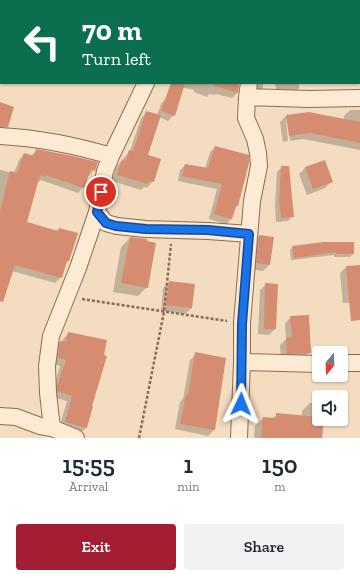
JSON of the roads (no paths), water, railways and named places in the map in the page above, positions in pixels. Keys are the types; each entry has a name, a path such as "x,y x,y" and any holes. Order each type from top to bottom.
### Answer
{"street":[{"path":"52,428 47,366 51,336 78,268 97,212 105,171 146,84"},
{"path":"240,438 242,324 252,201 259,166 257,146 246,118 248,90 309,99 360,98"},
{"path":"0,136 28,137 58,142 111,156"},
{"path":"97,212 106,223 116,226 146,229 208,230 249,234"},
{"path":"242,362 312,364"},
{"path":"348,363 360,362"},
{"path":"0,416 16,417 40,426 52,428 76,438"}]}
